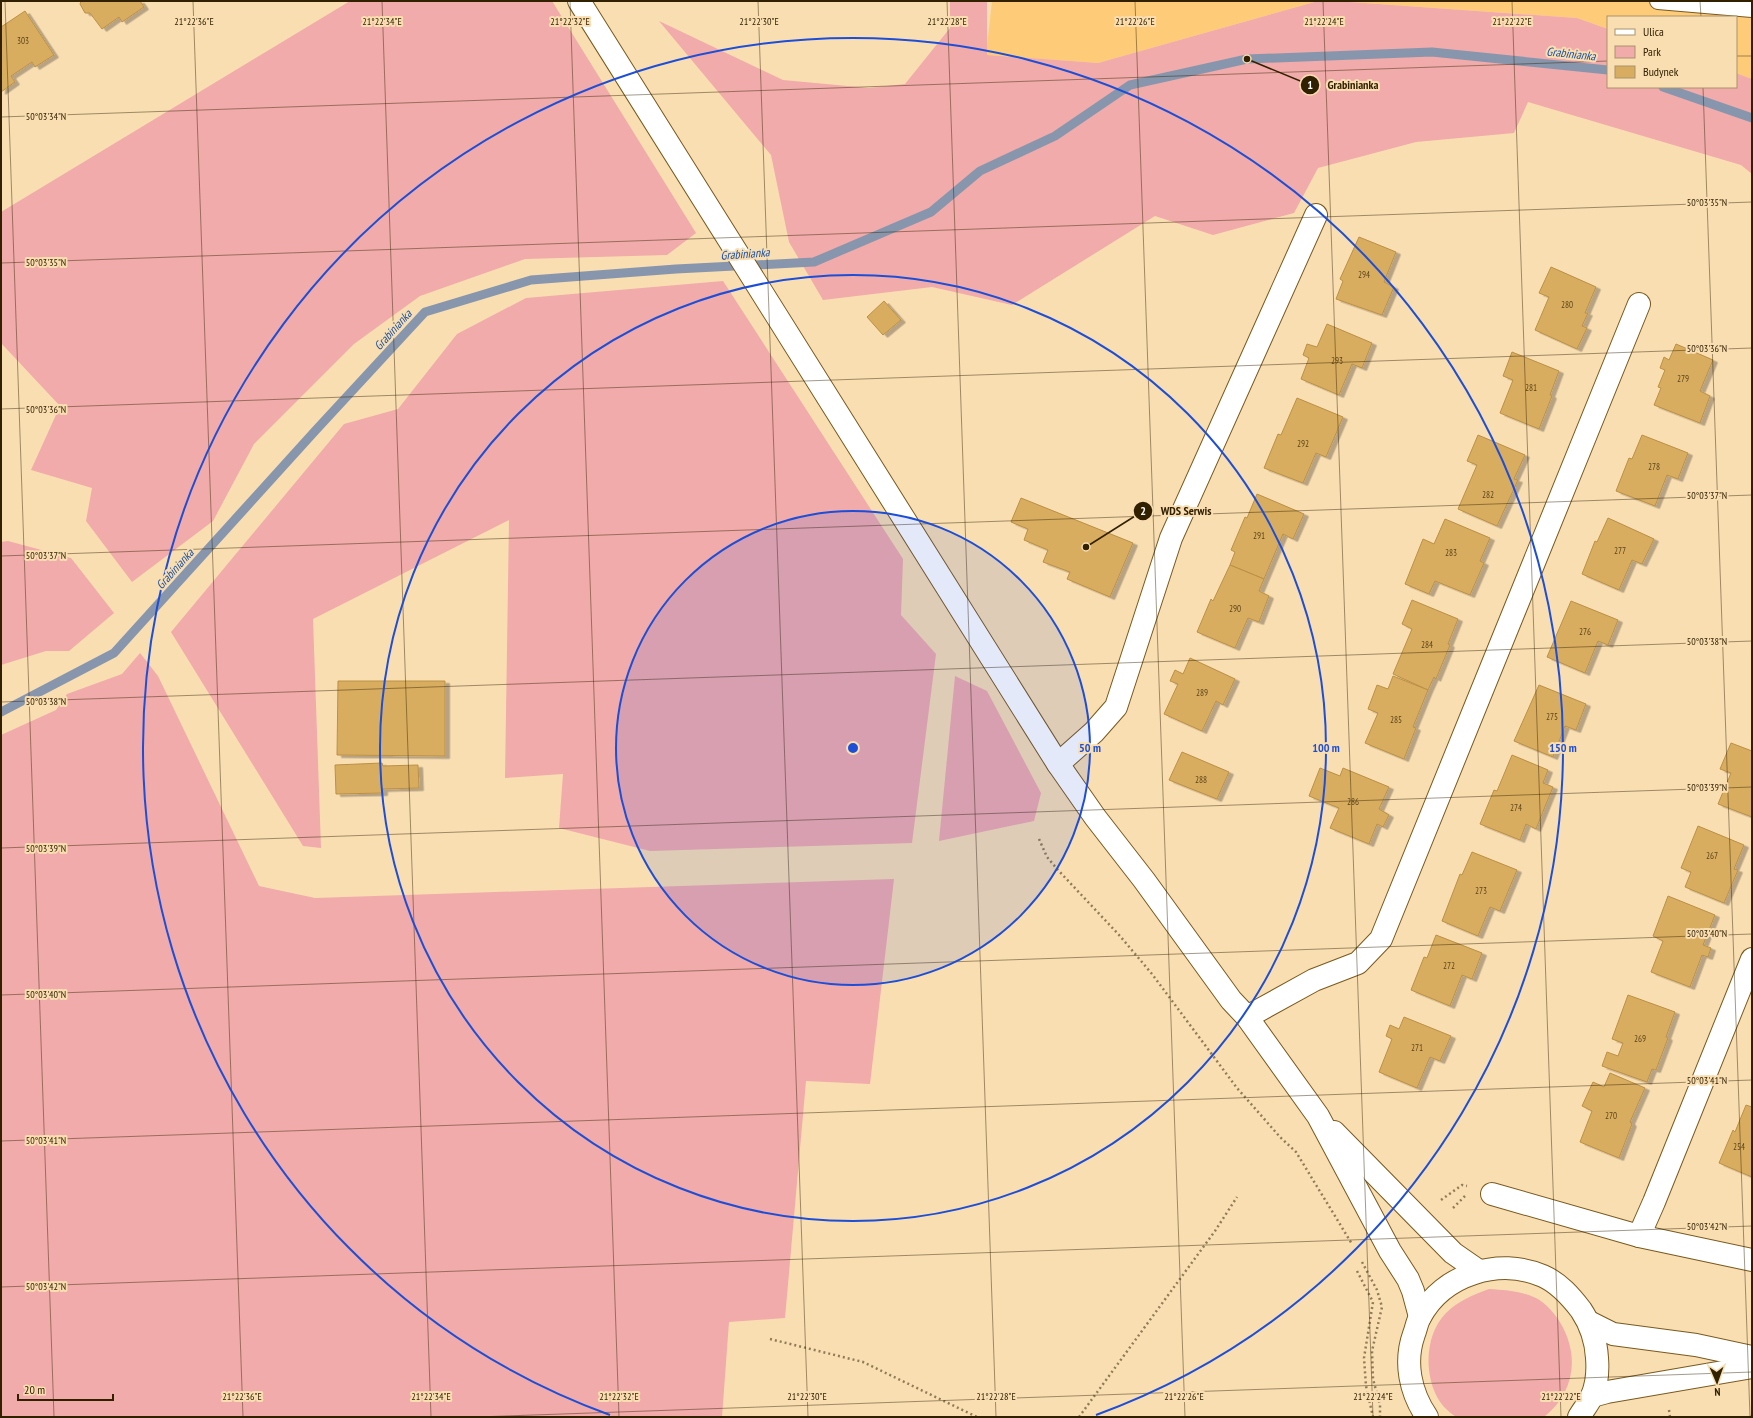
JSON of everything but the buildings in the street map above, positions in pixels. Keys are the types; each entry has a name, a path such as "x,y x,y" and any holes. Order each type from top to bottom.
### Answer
{"street":[{"path":"579,1 1058,764 1095,817 1144,880 1231,1000 1247,1018 1318,1116 1390,1251 1408,1279 1420,1317"},
{"path":"1058,764 1094,732 1116,707 1171,538 1316,215"},
{"path":"1247,1018 1314,980 1358,963 1381,938 1639,304"},
{"path":"1639,1236 1752,958"},
{"path":"1318,1116 1453,1253 1479,1271"},
{"path":"1492,1194 1639,1236 1752,1260"},
{"path":"1420,1413 1409,1376 1410,1346 1420,1317 1435,1296 1455,1280 1479,1271 1512,1268 1543,1276 1570,1295 1589,1322 1597,1346 1598,1371 1592,1396 1579,1417"},
{"path":"1589,1322 1613,1334 1696,1345 1752,1357"},
{"path":"1592,1396 1607,1392 1752,1368"}],"lane":[{"path":"1658,1 1752,9"}],"path":[{"path":"1039,839 1047,857 1120,936 1152,974 1237,1088 1280,1137 1296,1152 1353,1246"},
{"path":"1079,1417 1215,1231 1236,1198"},
{"path":"1360,1257 1377,1290 1382,1307 1372,1351 1373,1379 1380,1405 1380,1417"},
{"path":"1357,1271 1373,1302 1364,1358 1366,1386 1373,1417"},
{"path":"770,1339 863,1362 977,1417"}],"shaded area":[{"path":"992,1 1318,1 1098,63 986,55"},
{"path":"1336,1 1752,1 1752,79 1737,73 1737,16 1607,16 1607,29 1577,18"}],"green space":[{"path":"350,1 552,1 696,233 667,255 525,259 420,296 354,344 254,444 213,521 132,582 86,521 92,488 31,470 60,406 1,343 1,212"},
{"path":"950,1 987,1 987,55 1098,63 1318,1 1577,18 1607,29 1607,88 1737,88 1737,73 1752,79 1752,174 1741,165 1528,102 1514,133 1416,142 1318,168 1294,213 1213,235 1155,216 1012,305 932,287 823,300 789,242 771,155 659,21 783,80 869,88 905,84 950,28"},
{"path":"723,281 903,559 901,615 936,654 912,843 650,851 559,828 563,774 505,778 509,520 313,619 321,848 303,846 171,632 344,424 398,409 457,334 526,298"},
{"path":"8,541 71,558 114,613 69,651 46,651 1,665 1,542"},
{"path":"140,653 158,676 259,886 315,898 894,879 870,1084 806,1081 785,1318 729,1322 722,1417 1,1417 1,735 56,710 67,694 122,674"},
{"path":"955,676 987,691 1041,793 1034,821 939,841"},
{"path":"1489,1289 1519,1292 1540,1300 1556,1317 1567,1336 1571,1349 1572,1362 1568,1386 1562,1397 1544,1417 1456,1417 1444,1407 1437,1397 1429,1373 1428,1360 1433,1334 1438,1323 1446,1313 1456,1305"}],"waterway":[{"name":"Grabinianka","path":"1,712 114,653 425,312 531,280 676,269 814,262 931,212 980,171 1055,136 1130,85 1247,59 1432,52 1607,70"},
{"name":"Grabinianka","path":"1666,88 1752,118"}],"place":[{"name":"Grabinianka","path":"1247,59"},
{"name":"WDS Serwis","path":"1086,547"}]}
